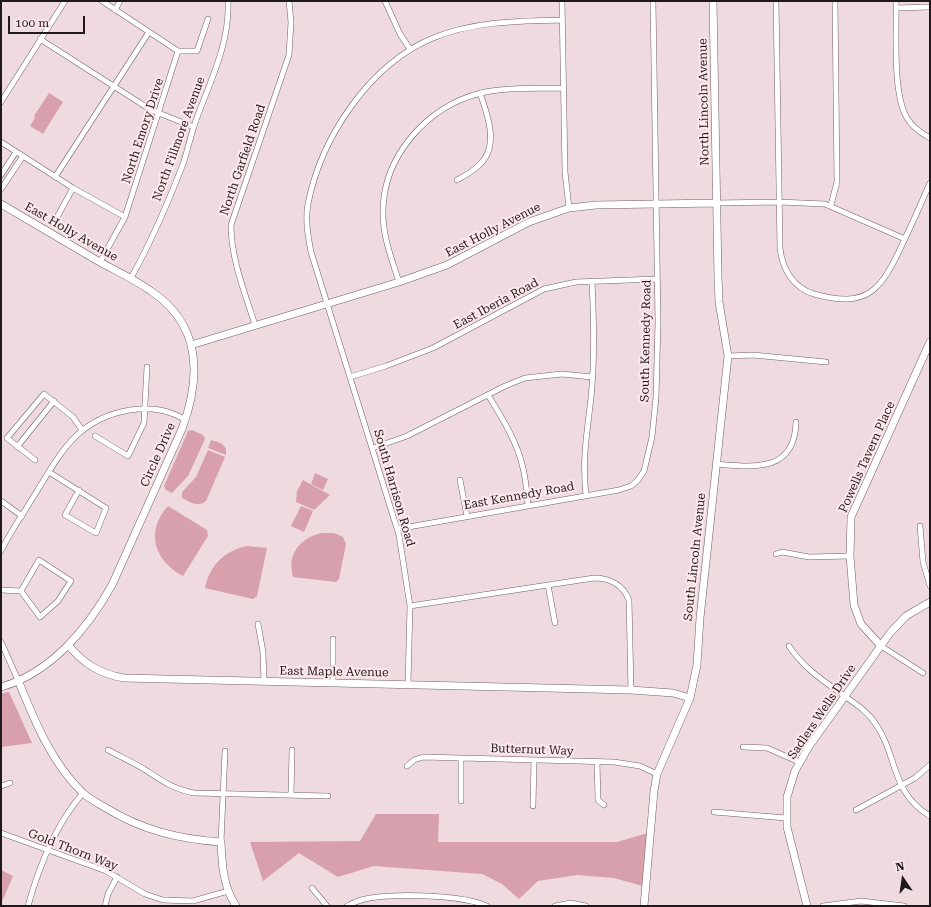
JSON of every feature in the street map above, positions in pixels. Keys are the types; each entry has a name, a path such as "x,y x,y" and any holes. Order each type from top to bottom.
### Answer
{"street":[{"path":"1,102 65,1"},
{"path":"102,1 178,51 197,51 208,19"},
{"path":"115,10 120,1"},
{"name":"North Fillmore Avenue","path":"131,278 172,192 183,164 194,127 223,49 229,20 228,1"},
{"name":"North Garfield Road","path":"255,325 235,262 231,241 231,226 289,55 291,22 288,1"},
{"path":"385,1 400,34 410,49"},
{"path":"562,1 565,172 569,208"},
{"name":"South Kennedy Road","path":"641,476 649,456 656,397 657,279 653,1"},
{"name":"North Lincoln Avenue","path":"713,1 716,203"},
{"path":"776,1 779,202 782,259 789,276 794,283 811,293 842,298 856,298 868,294 886,278 930,183"},
{"path":"831,205 837,182 835,1"},
{"path":"896,1 898,86 901,103 906,117 912,124 930,138"},
{"path":"896,8 930,7"},
{"name":"South Harrison Road","path":"408,684 410,606 404,561 397,529 373,448 311,252 307,228 308,204 328,147 346,113 362,90 397,58 410,49 434,38 463,28 492,23 562,20"},
{"path":"55,177 149,32"},
{"path":"40,40 114,88 158,114 194,127"},
{"name":"North Emory Drive","path":"100,262 125,217 178,51"},
{"path":"399,282 386,238 383,216 385,189 393,166 406,143 428,120 452,104 480,93 498,90 564,88"},
{"path":"457,180 478,167 483,162 490,147 490,128 480,93"},
{"path":"1,142 73,188 125,217"},
{"path":"1,175 16,152"},
{"path":"1,189 23,156"},
{"path":"56,219 73,188"},
{"name":"East Holly Avenue","path":"191,345 447,266 529,222 569,208 596,205 817,202 831,205 905,239"},
{"name":"South Lincoln Avenue","path":"644,906 654,792 657,774 690,698 697,665 700,618 728,356 719,302 716,203"},
{"name":"East Holly Avenue","path":"1,204 100,262 131,278"},
{"name":"Circle Drive","path":"68,645 86,627 112,585 186,420 191,404 195,367 191,345 185,331 174,313 152,291 131,278"},
{"name":"East Iberia Road","path":"350,377 386,366 433,348 544,289 576,282 657,279"},
{"path":"586,495 584,454 595,333 592,282"},
{"name":"Powells Tavern Place","path":"923,673 881,646 867,631 856,614 852,596 850,525 853,510 930,342"},
{"path":"728,356 753,354 826,362"},
{"path":"95,436 128,456 144,422 146,367"},
{"path":"373,448 407,436 488,395 526,378 562,374 592,377"},
{"path":"35,460 7,438 44,394 73,417 82,430"},
{"path":"488,395 507,426 519,453 524,469 528,505"},
{"path":"17,447 54,401"},
{"path":"1,551 68,442 93,422 109,414 145,408 171,412 186,420"},
{"path":"716,464 754,467 776,461 782,457 791,445 794,438 796,422"},
{"path":"49,472 79,490 106,508 96,533 65,515 79,490"},
{"name":"East Kennedy Road","path":"397,529 619,490 631,486 641,476"},
{"path":"460,480 467,516"},
{"path":"1,501 22,516"},
{"path":"920,526 923,562 930,586"},
{"path":"776,554 782,552 809,557 850,556"},
{"path":"39,560 71,581 58,601 40,617 21,591 39,560"},
{"path":"410,606 599,578 611,581 622,588 629,600 631,690"},
{"path":"548,585 555,623"},
{"path":"1,590 21,591"},
{"name":"Sadlers Wells Drive","path":"806,906 788,839 786,818 790,785 799,762 890,633 906,616 930,602"},
{"path":"258,624 264,681"},
{"path":"333,639 333,683"},
{"path":"1,642 45,742 57,761 83,793 124,819 145,828 180,838 221,842"},
{"path":"1,687 18,680 48,662 68,645"},
{"name":"East Maple Avenue","path":"68,645 91,668 111,676 124,678 631,690 673,693 690,698"},
{"path":"789,646 805,666 864,709 876,723 901,785 913,802 930,816"},
{"path":"743,747 767,748 799,762"},
{"path":"108,750 143,769 172,788 194,793 328,796"},
{"path":"291,795 292,750"},
{"path":"225,751 221,842 223,868 228,891 236,906"},
{"name":"Butternut Way","path":"407,766 414,760 423,757 597,762 634,765 657,774"},
{"path":"461,758 461,801"},
{"path":"533,806 534,760"},
{"path":"597,762 598,800 604,805"},
{"path":"856,810 920,774 930,765"},
{"path":"1,786 10,783"},
{"path":"28,906 36,880 56,830 83,793"},
{"path":"714,812 786,818"},
{"name":"Gold Thorn Way","path":"1,833 98,868 152,897 172,902 204,899 228,891"},
{"path":"105,906 108,894 117,877"},
{"path":"312,888 327,906"},
{"path":"347,906 364,899 385,896 449,898 468,900 487,906"},
{"path":"823,906 861,901 904,906"},
{"path":"555,906 571,902 586,906"}],"shaded area":[{"path":"49,93 63,102 43,134 30,126 35,118 34,116"},
{"path":"192,430 203,435 205,439 188,476 172,493 166,490 164,486 188,431"},
{"path":"211,440 221,443 226,448 226,455 208,448"},
{"path":"208,450 225,457 206,501 200,504 194,504 182,498 182,492 196,477"},
{"path":"315,473 328,479 323,490 311,484"},
{"path":"303,480 330,495 314,510 296,502 297,491"},
{"path":"168,506 207,530 208,536 183,576 173,570 165,562 159,554 156,545 155,535 157,525"},
{"path":"301,506 313,511 304,532 291,526"},
{"path":"321,533 334,533 343,537 346,544 339,579 336,582 293,577 292,561 296,549 306,539"},
{"path":"247,546 267,548 257,596 253,599 205,588 210,572 219,560 231,551"},
{"path":"9,692 32,743 1,747 1,694"},
{"path":"376,814 439,814 438,842 617,842 651,832 646,887 614,878 577,875 538,881 519,899 502,884 482,874 374,866 338,877 299,853 263,881 250,842 360,841"},
{"path":"1,870 13,876 1,904"}]}
